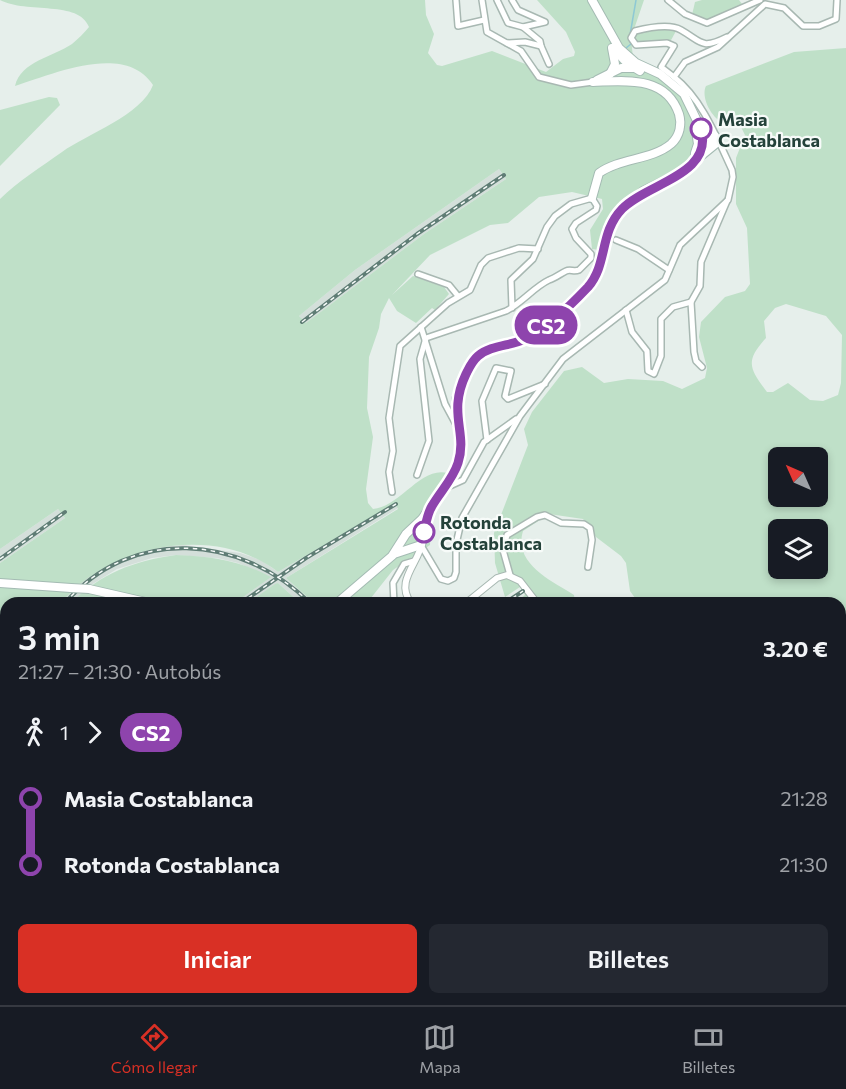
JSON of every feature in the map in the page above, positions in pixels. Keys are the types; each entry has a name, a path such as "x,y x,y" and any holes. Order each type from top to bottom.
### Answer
{"main road":[{"path":"592,0 594,11 620,64"},
{"path":"592,0 619,48 637,66"},
{"path":"611,78 620,64 619,48"},
{"path":"620,64 637,66 670,78 692,107 712,142"},
{"path":"592,198 599,173 668,146 677,136 680,126 673,102 660,88 636,81 611,78 593,82"},
{"path":"677,88 694,127 698,144 696,157"},
{"path":"694,127 712,142"},
{"path":"344,597 392,556 443,490 459,462 456,399 474,359 485,351 517,342 534,334 582,293 598,272 607,230 614,217 636,196 680,174 712,142"},
{"path":"392,556 410,548 417,548 422,542 430,508"},
{"path":"410,531 417,531 422,542"},
{"path":"404,538 410,548"},
{"path":"0,583 89,590 122,597"}],"street":[{"path":"456,0 458,26 484,20"},
{"path":"482,0 484,20 490,35 522,51 539,77 571,85 593,82"},
{"path":"497,0 508,23 523,27 540,40 549,64"},
{"path":"512,0 522,12 545,21 523,27"},
{"path":"668,0 685,14 707,23 763,1 784,8 803,26 819,26 836,19 837,0"},
{"path":"670,78 685,62 718,47 763,1"},
{"path":"702,367 696,361 692,343 692,302 700,286 701,262 728,200 733,177 712,142 693,96 670,78 662,68 674,49 673,45 636,45 631,38 634,32 654,28 679,29 693,41 709,45 735,32"},
{"path":"505,44 520,42 541,46"},
{"path":"426,338 512,308 547,281 568,270 577,271 591,258 591,254 576,238 572,229 576,223 596,210 597,206 592,198 571,204 555,216 544,232 533,259 511,280 512,308"},
{"path":"422,542 441,579 448,581 454,578 456,544 462,518 520,416 556,366 569,353 665,280 680,245 728,200"},
{"path":"616,240 638,249 669,270"},
{"path":"392,492 389,472 393,451 388,425 397,353 400,346 458,296 470,290 481,265 488,258 519,248 538,249"},
{"path":"418,274 449,285 458,296"},
{"path":"626,310 632,332 647,351 648,370 654,374 661,356 661,319 673,307 692,302"},
{"path":"421,327 445,404 458,428"},
{"path":"417,475 429,441 420,359 426,338"},
{"path":"487,440 482,401 496,368 512,373 506,394 508,399 545,384"},
{"path":"443,490 466,476 487,440 520,416"},
{"path":"532,597 520,582 510,575 503,550 507,535 537,517 546,516 570,525 584,524 590,528 592,540 588,567"},
{"path":"409,597 405,586 422,542"},
{"path":"410,548 414,560"},
{"path":"394,597 393,583 404,564 414,560"},
{"path":"473,597 497,578 510,575"}],"shaded area":[{"path":"499,169 506,179 424,234 305,324 299,316 355,270"},
{"path":"395,503 398,508 286,578 307,597 293,597 278,583 257,597 243,597 270,577 238,563 217,558 176,555 152,558 117,569 91,585 78,597 67,597 82,581 105,566 160,547 184,545 240,553 261,560 278,572"},
{"path":"58,509 65,518 0,563 0,549"}],"green space":[{"path":"0,0 425,0 426,15 434,34 428,53 437,65 442,66 492,51 546,72 563,59 574,56 575,52 566,32 537,0 644,0 631,38 633,58 678,83 693,103 711,139 705,153 696,164 631,205 616,224 607,251 592,249 590,230 603,209 602,199 572,192 539,197 508,223 490,225 430,255 392,295 413,276 444,287 449,294 435,310 432,308 416,323 397,311 389,298 381,314 379,328 369,357 367,408 373,437 366,489 368,503 373,509 383,507 434,473 444,473 455,477 431,519 430,545 393,570 372,597 307,597 286,578 398,509 395,503 278,572 253,557 224,548 195,545 164,547 135,554 107,566 82,583 67,597 0,597 0,563 65,518 58,509 0,549 0,199 22,180 62,152 126,115 147,96 153,85 141,72 125,65 107,63 68,69 15,86 18,78 31,65 72,44 89,27 75,13 24,6","holes":["499,169 506,179 424,234 306,323 299,316 355,270"]},
{"path":"739,0 742,4 710,20 692,15 695,2"},
{"path":"660,28 676,31 670,42 638,43 634,38 634,34"},
{"path":"846,48 846,597 634,597 630,591 626,563 621,556 596,537 583,519 549,514 523,531 521,543 524,553 536,570 574,597 522,597 525,595 520,587 505,597 495,563 494,533 528,445 524,429 532,412 564,371 582,367 604,383 628,379 663,381 682,389 705,378 707,368 699,337 701,322 725,297 745,291 750,284 747,228 736,204 736,158 745,135 741,127 727,125 717,119 706,103 706,86 794,52","holes":["786,304 826,316 842,335 841,383 838,395 823,401 810,400 788,383 773,392 767,392 756,377 752,359 766,338 764,321 775,308"]},
{"path":"49,97 57,98 60,105 0,166 0,110"},
{"path":"176,555 225,560 271,577 243,597 78,597 106,576 146,561"},
{"path":"278,583 293,597 257,597"}],"waterway":[{"path":"630,35 636,0"},
{"path":"626,48 631,44 629,39"}],"railway":[{"path":"302,322 417,234 504,175"},
{"path":"250,597 306,558 396,504"},
{"path":"0,559 65,512"},
{"path":"71,597 92,578 122,561 154,551 186,548 219,552 252,563 282,580 303,597"},
{"path":"514,597 523,591"}],"bus line":[{"name":"CS2","path":"424,532 430,508 459,462 456,403 458,392 472,362 485,351 510,345 534,334 582,293 598,272 607,230 614,217 629,201 643,191 680,174 700,156 704,143 701,129"}],"place":[{"name":"Masia Costablanca","path":"701,129"},
{"name":"Rotonda Costablanca","path":"424,532"}]}
